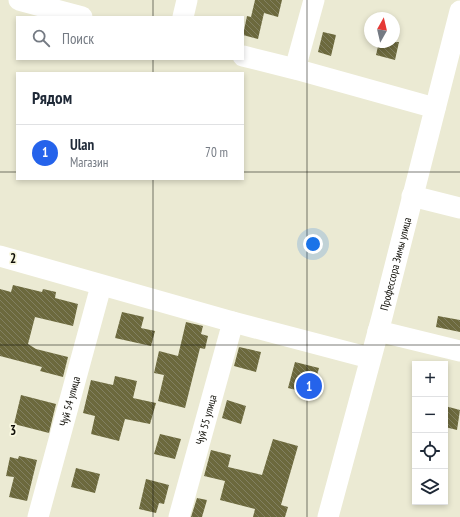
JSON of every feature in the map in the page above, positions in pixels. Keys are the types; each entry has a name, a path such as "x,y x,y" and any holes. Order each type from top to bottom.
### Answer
{"street":[{"path":"19,0 61,6 80,16"},
{"path":"183,16 187,0"},
{"path":"295,68 314,0"},
{"name":"Профессора Зимы улица","path":"328,517 378,331 460,11"},
{"path":"244,56 295,68 435,108"},
{"path":"412,196 460,208"},
{"path":"0,256 101,286 370,358"},
{"name":"Чуй 54 улица","path":"38,517 101,286"},
{"name":"Чуй 55 улица","path":"179,517 233,322"},
{"path":"378,331 460,351"}],"building":[{"path":"255,0 282,0 278,17 264,13 258,39 244,35 247,16 251,17"},
{"path":"323,32 336,35 331,56 318,52"},
{"path":"378,48 398,48 395,60 376,55"},
{"path":"13,285 42,292 43,289 56,292 55,298 78,304 73,326 35,317 28,344 36,349 68,357 63,377 40,371 42,367 0,356 0,289 11,292"},
{"path":"122,312 144,317 141,328 155,331 151,346 115,338"},
{"path":"438,316 460,320 460,332 436,327"},
{"path":"186,322 203,326 201,334 208,336 205,349 200,348 185,408 158,401 164,375 154,373 159,351 178,356"},
{"path":"239,347 261,352 256,372 234,366"},
{"path":"295,362 319,368 312,394 288,388"},
{"path":"115,376 137,381 133,398 156,403 150,424 125,419 119,441 91,434 95,416 83,413 91,380 113,385"},
{"path":"21,395 56,404 49,433 14,424"},
{"path":"227,400 246,406 241,424 222,418"},
{"path":"448,407 460,410 457,430 448,428"},
{"path":"160,434 181,439 175,459 154,454"},
{"path":"273,439 298,446 281,505 288,507 285,517 253,517 255,509 220,500 225,481 204,476 211,450 231,455 228,467 262,475"},
{"path":"19,456 37,460 27,501 9,497 14,477 6,476 10,457 18,459"},
{"path":"76,468 100,474 95,493 71,487"},
{"path":"146,479 169,485 164,504 159,503 156,513 139,509"},
{"path":"197,498 207,500 202,517 191,517"}],"place":[{"name":"Ulan","path":"309,386"}]}
